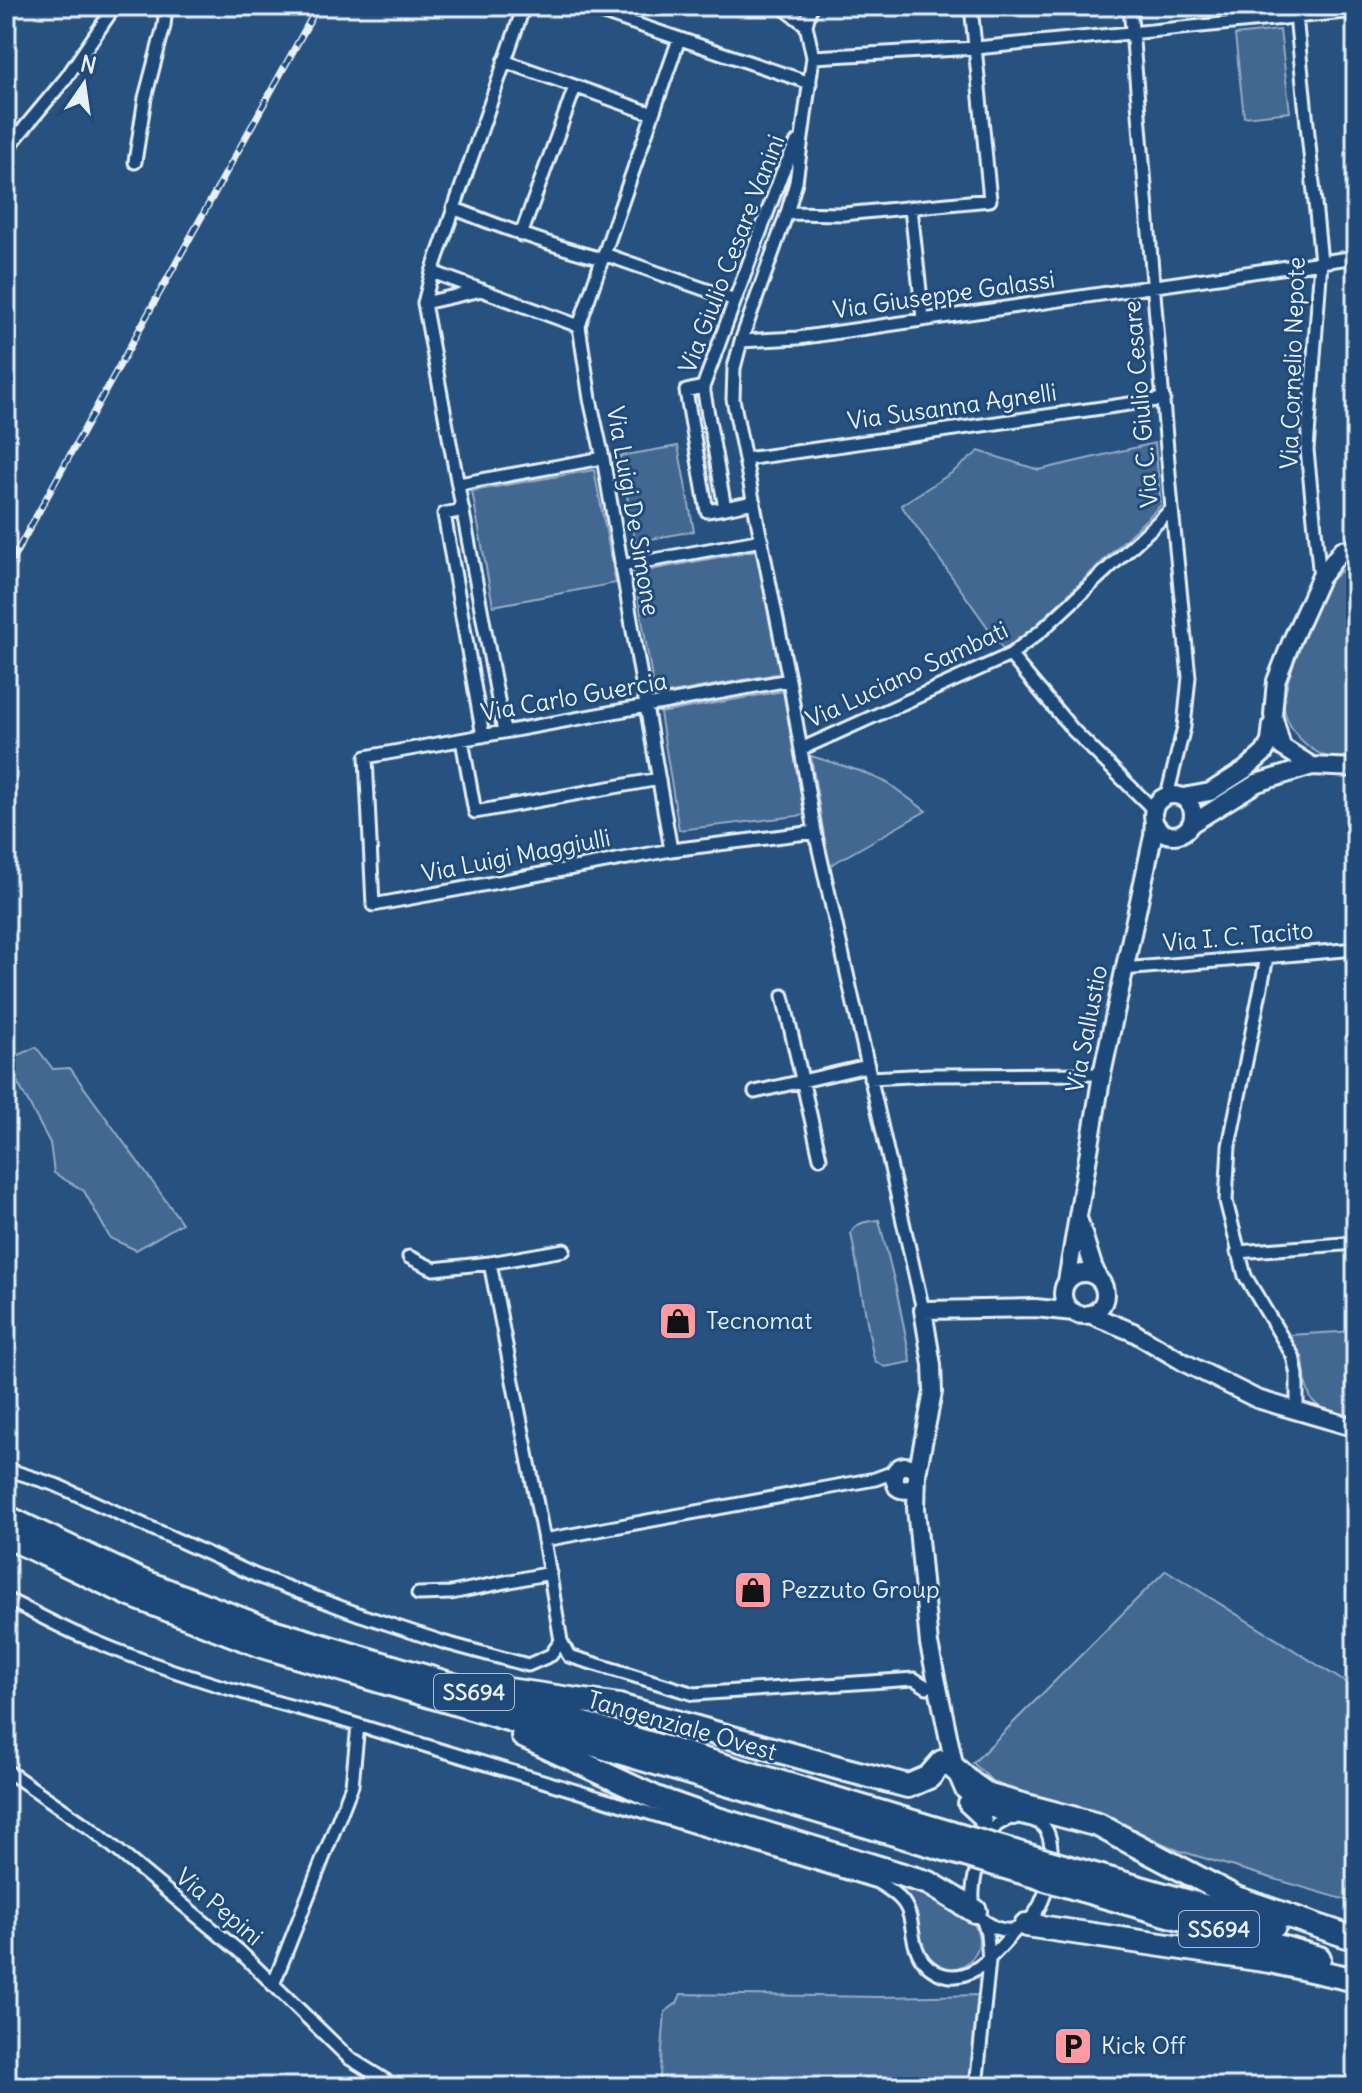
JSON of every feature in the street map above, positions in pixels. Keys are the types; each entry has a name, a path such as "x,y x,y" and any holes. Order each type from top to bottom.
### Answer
{"highway":[{"name":"Tangenziale Ovest","path":"7,1524 269,1630 1356,1968"},
{"name":"Tangenziale Ovest","path":"7,1524 148,1602 262,1646 948,1841"},
{"path":"364,1659 397,1661 507,1690 619,1706 908,1786 948,1765 989,1796 1098,1825 1236,1898 1356,1939"},
{"path":"384,1683 426,1706 505,1728 656,1798 929,1883 978,1916"},
{"name":"Tangenziale Ovest","path":"1083,1881 1356,1950"},
{"path":"1021,1928 1270,1961 1356,1980"}],"street":[{"path":"6,150 66,78 115,6"},
{"path":"135,162 145,98 164,26 166,6"},
{"path":"504,732 424,303 453,208 524,6"},
{"path":"583,6 810,83"},
{"path":"781,6 806,25"},
{"path":"811,6 806,25 813,57 796,182 741,341 734,368 733,399 789,680 815,832 923,1310 933,1392 921,1450 905,1478 916,1508 929,1644 952,1789 982,1818 987,1838"},
{"path":"787,213 843,214 990,200 971,6"},
{"name":"Via C. Giulio Cesare","path":"1130,6 1189,677 1175,797"},
{"path":"813,57 976,48 1131,33 1295,12 1356,11"},
{"name":"Via Cornelio Nepote","path":"1295,12 1321,262 1307,450 1320,578"},
{"name":"Via Luigi De Simone","path":"671,850 579,326 679,39"},
{"path":"504,61 653,114"},
{"path":"521,235 575,87"},
{"name":"Via Giulio Cesare Vanini","path":"725,508 703,387 782,173 803,129"},
{"path":"453,208 556,247 604,257 735,300"},
{"path":"911,209 923,318"},
{"name":"Via Giuseppe Galassi","path":"741,341 798,338 1356,257"},
{"path":"432,272 579,326"},
{"path":"424,303 482,290"},
{"path":"703,387 686,391 707,511 754,502"},
{"name":"Via Susanna Agnelli","path":"746,459 1164,399"},
{"path":"459,484 603,458"},
{"name":"Via Luciano Sambati","path":"801,749 1010,655 1041,631 1172,509"},
{"path":"463,510 444,514 483,736"},
{"path":"621,566 762,540"},
{"path":"1154,816 1159,801 1210,792 1246,769 1264,753 1270,742 1276,681 1292,640 1320,578 1342,550 1356,548"},
{"path":"1010,655 1073,730 1154,816 1160,829 1174,835"},
{"name":"Via Carlo Guercia","path":"366,757 789,680"},
{"path":"1273,715 1282,747 1312,766"},
{"path":"462,740 475,812 659,779"},
{"name":"Via Luigi Maggiulli","path":"366,757 373,905 671,850 815,832"},
{"path":"1148,857 1174,835 1184,832 1191,824 1257,783 1312,766 1356,768"},
{"path":"1175,797 1192,809 1191,824"},
{"name":"Via Sallustio","path":"1065,1286 1102,1074 1154,816"},
{"name":"Via I. C. Tacito","path":"1123,969 1356,949"},
{"path":"1267,957 1229,1146 1226,1201 1245,1276 1293,1356 1297,1375 1297,1410"},
{"path":"783,996 820,1158"},
{"path":"755,1092 803,1081 869,1072 931,1075 1102,1074"},
{"name":"Via Sallustio","path":"1077,1212 1102,1286 1133,1332"},
{"path":"1237,1252 1356,1243"},
{"path":"409,1257 434,1269 564,1250"},
{"path":"490,1263 561,1641 569,1656 694,1694 914,1679 927,1687"},
{"path":"923,1310 1035,1308 1081,1313 1098,1310 1104,1302 1102,1286 1089,1273 1076,1274 1053,1301 1035,1308"},
{"path":"1065,1286 1065,1303 1081,1313 1133,1332 1185,1363 1257,1399 1356,1428"},
{"path":"6,1469 56,1485 257,1576 446,1643 528,1665 551,1655 561,1641"},
{"path":"544,1540 875,1479 905,1478"},
{"path":"418,1594 451,1593 550,1573"},
{"path":"6,1599 81,1636 250,1696 358,1725 877,1882 907,1906 916,1950 928,1967 942,1975 961,1976 989,1961 1039,1910 1052,1856 1049,1834 1042,1824 983,1806 964,1790 948,1765 927,1687 925,1669 929,1644"},
{"path":"273,1985 352,1785 358,1725"},
{"name":"Via Pepini","path":"6,1770 93,1830 239,1951 349,2058 396,2087"},
{"path":"976,2087 989,1961 987,1934 972,1897 974,1881 987,1838 998,1825 1013,1816"},
{"path":"978,1916 997,1929 1021,1928"}],"shaded area":[{"path":"1280,30 1290,112 1244,117 1235,35"},
{"path":"1155,443 1161,505 1024,637 1003,649 901,505 953,472 979,451 1039,470"},
{"path":"678,446 694,531 635,542 620,456"},
{"path":"594,470 616,583 493,606 472,491"},
{"path":"757,550 782,673 655,696 634,573"},
{"path":"1356,563 1356,755 1335,758 1319,754 1301,739 1287,719 1284,702 1298,649 1321,595 1333,578"},
{"path":"783,691 806,815 679,830 660,713"},
{"path":"811,756 888,783 926,811 829,866"},
{"path":"36,1047 53,1069 70,1068 182,1223 136,1250 110,1238 84,1191 54,1173 50,1143 6,1061"},
{"path":"879,1220 911,1362 885,1367 875,1361 873,1355 851,1233 860,1224"},
{"path":"1356,1331 1356,1402 1353,1419 1322,1410 1311,1399 1303,1358 1289,1335"},
{"path":"1166,1570 1356,1689 1356,1903 1180,1851 1103,1817 1019,1793 992,1781 973,1763"},
{"path":"887,1877 932,1892 972,1922 979,1938 978,1948 967,1963 949,1969 930,1962 922,1950 915,1909"},
{"path":"681,1994 983,1995 971,2087 659,2087 665,2012 677,2003"}],"railway":[{"path":"6,571 318,6"}],"place":[{"name":"Tecnomat","path":"678,1321"},
{"name":"Pezzuto Group","path":"753,1590"},
{"name":"Kick Off","path":"1073,2046"}]}
